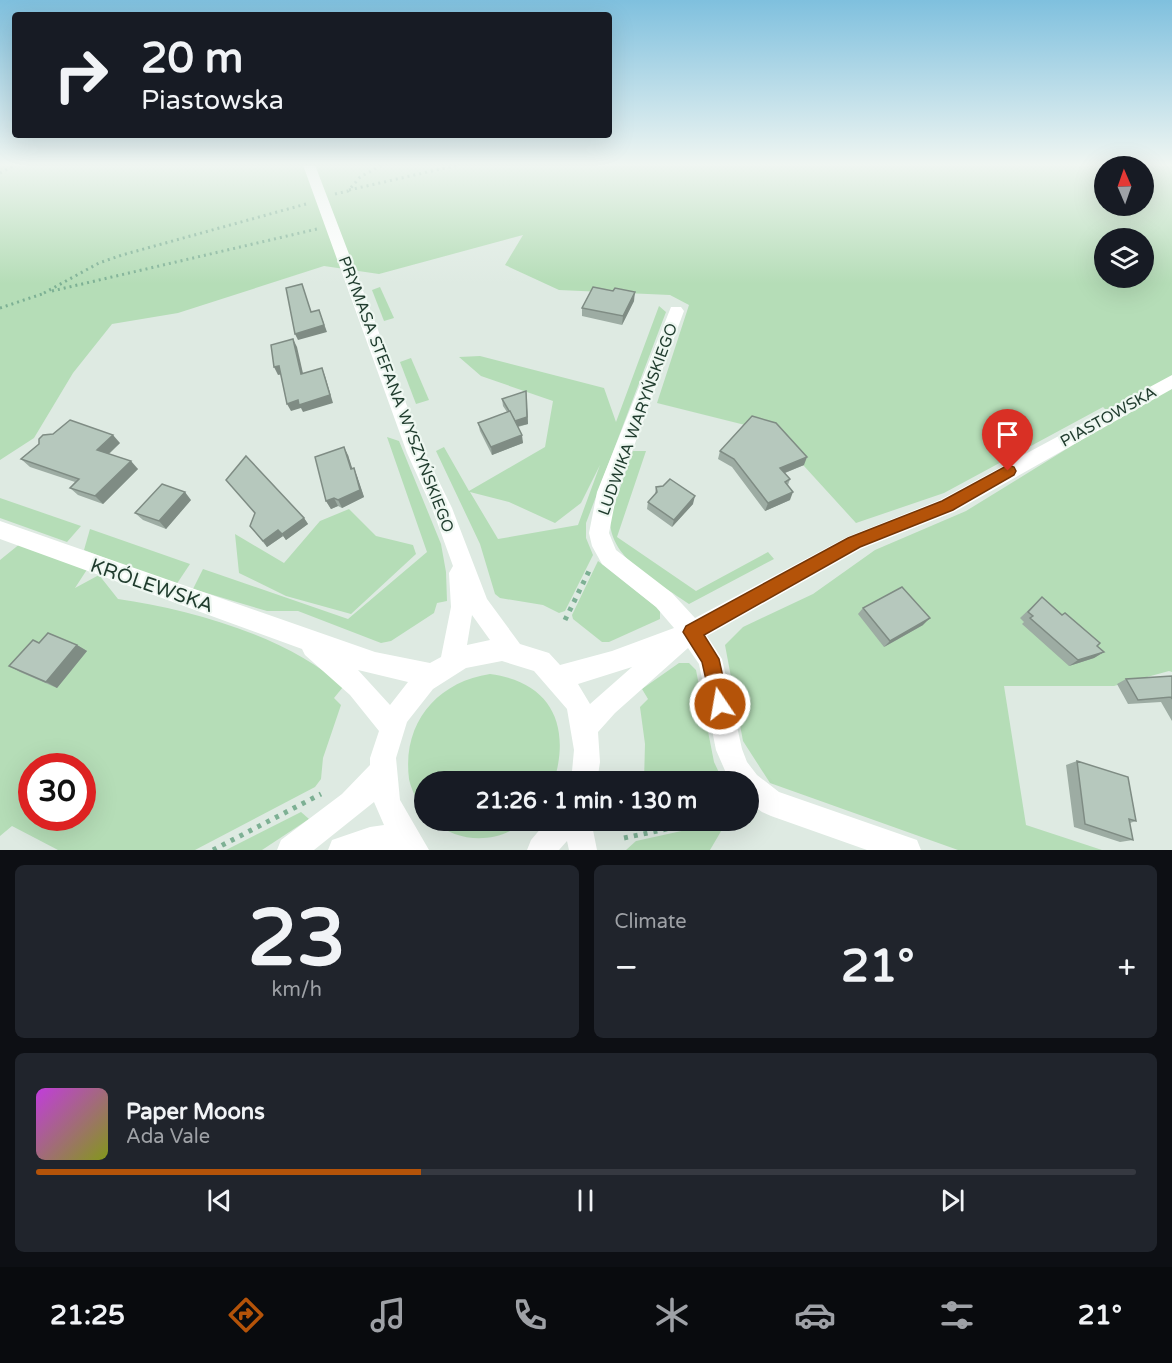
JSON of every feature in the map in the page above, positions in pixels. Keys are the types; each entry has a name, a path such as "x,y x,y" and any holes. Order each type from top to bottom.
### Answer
{"street":[{"name":"PRYMASA STEFANA WYSZYŃSKIEGO","path":"324,205 416,453 442,508 478,605 512,652"},
{"name":"LUDWIKA WARYŃSKIEGO","path":"602,546 599,533 608,492 676,311"},
{"name":"PIASTOWSKA","path":"560,677 612,663 692,632 854,543 947,506 1172,381"},
{"name":"KRÓLEWSKA","path":"0,530 375,664 429,675"},
{"path":"602,546 609,557 664,600 692,632 710,659 729,750 738,771"},
{"name":"PRYMASA STEFANA WYSZYŃSKIEGO","path":"452,661 462,607 460,556"},
{"name":"PIASTOWSKA","path":"585,728 606,704 692,632"},
{"name":"KRÓLEWSKA","path":"305,640 359,686 391,726"},
{"path":"408,843 390,816 384,793 384,748 391,726 406,699 429,675 452,661 471,654 492,651 512,652 533,659 560,677 579,707 585,728 586,771"},
{"path":"291,850 358,798 375,782 383,770"},
{"path":"759,793 771,803 907,850"},
{"path":"541,850 557,831"},
{"path":"579,831 583,850"},
{"path":"342,850 370,841 408,843"}],"path":[{"path":"44,293 99,263 122,255 304,205"},
{"path":"0,308 78,284 263,243 332,225"},
{"path":"565,620 602,546"},
{"path":"213,850 321,794"},
{"path":"624,838 657,831"}],"green space":[{"path":"0,205 1094,205 1094,216 1154,216 1154,205 1172,205 1172,672 1114,686 1004,686 1026,825 1102,850 958,850 770,783 743,741 725,645 743,627 813,594 875,550 966,511 1115,419 1103,407 944,493 856,523 773,432 657,403 689,305 670,295 559,290 505,265 523,235 379,274 324,266 178,313 112,324 73,373 34,438 0,460"},
{"path":"380,287 394,318 384,321 372,290"},
{"path":"659,306 666,312 586,523 586,538 593,555 565,611 559,613 543,605 500,598 495,594 480,544 436,451 444,447 469,491 545,447 553,401 481,376 459,357 480,356 604,388 616,422","holes":["600,465 578,525 498,539 470,492 509,502 555,523 581,503"]},
{"path":"411,358 429,400 416,404 400,362"},
{"path":"387,437 399,441 441,544 446,572 447,601 437,603 434,613 391,641 381,643 298,611 267,611 193,589 203,569 348,619 427,552"},
{"path":"633,451 646,451 617,537 696,591 768,552 774,559 689,604 650,578 626,558 617,546 612,532 610,517"},
{"path":"0,498 81,526 67,542 0,518"},
{"path":"349,509 376,536 413,545 416,554 351,614 286,596 239,573 235,534 284,563 320,521"},
{"path":"90,529 190,564 176,585 84,550"},
{"path":"21,543 88,568 75,588 99,575 118,599 176,610 237,628 295,654 321,669 343,687 334,698 341,705 323,758 321,779 315,787 195,850 58,850 22,831 96,831 96,753 18,753 18,829 12,826 0,836 0,560"},
{"path":"598,561 660,610 660,619 609,642 602,642 573,619 572,615"},
{"path":"679,663 689,663 696,670 714,762 718,771 644,771 645,744 640,707 648,699 642,689"},
{"path":"490,674 511,679 528,686 542,697 551,709 557,725 560,742 556,771 414,771 414,794 409,779 408,759 411,740 418,723 427,708 439,696 471,679"},
{"path":"301,812 309,819 262,850 226,850"},
{"path":"448,831 510,831 479,838"},
{"path":"682,831 721,831 710,850 626,850 636,841"}],"building":[{"path":"302,284 311,312 319,310 324,325 295,334 286,288"},
{"path":"593,287 635,292 623,316 582,308"},
{"path":"293,339 301,374 322,368 330,395 299,405 298,400 287,404 279,366 274,367 271,345"},
{"path":"526,391 527,417 515,421 502,399"},
{"path":"510,411 522,435 491,447 478,423"},
{"path":"752,416 776,423 807,457 780,468 790,479 785,482 793,492 768,503 734,459 720,451"},
{"path":"70,420 113,435 97,450 131,461 95,496 70,488 79,479 21,459 39,444 39,439 43,435 53,434"},
{"path":"344,447 351,469 354,468 360,490 338,500 334,498 326,501 315,457"},
{"path":"246,456 304,518 282,534 278,530 263,541 250,526 255,513 226,480"},
{"path":"670,479 695,496 674,520 648,502 657,492 656,487 663,486"},
{"path":"162,484 185,492 159,521 135,513"},
{"path":"902,587 930,618 890,641 863,608"},
{"path":"1042,597 1100,643 1097,646 1104,652 1078,660 1030,618 1033,616 1028,612"},
{"path":"48,633 77,645 46,682 9,666 33,640 39,643"},
{"path":"1172,676 1172,699 1171,697 1138,700 1126,679"},
{"path":"1077,761 1128,777 1136,821 1129,819 1133,840 1085,824"}],"route":[{"path":"720,704 710,659 692,632 854,543 947,506 1008,471"}]}
